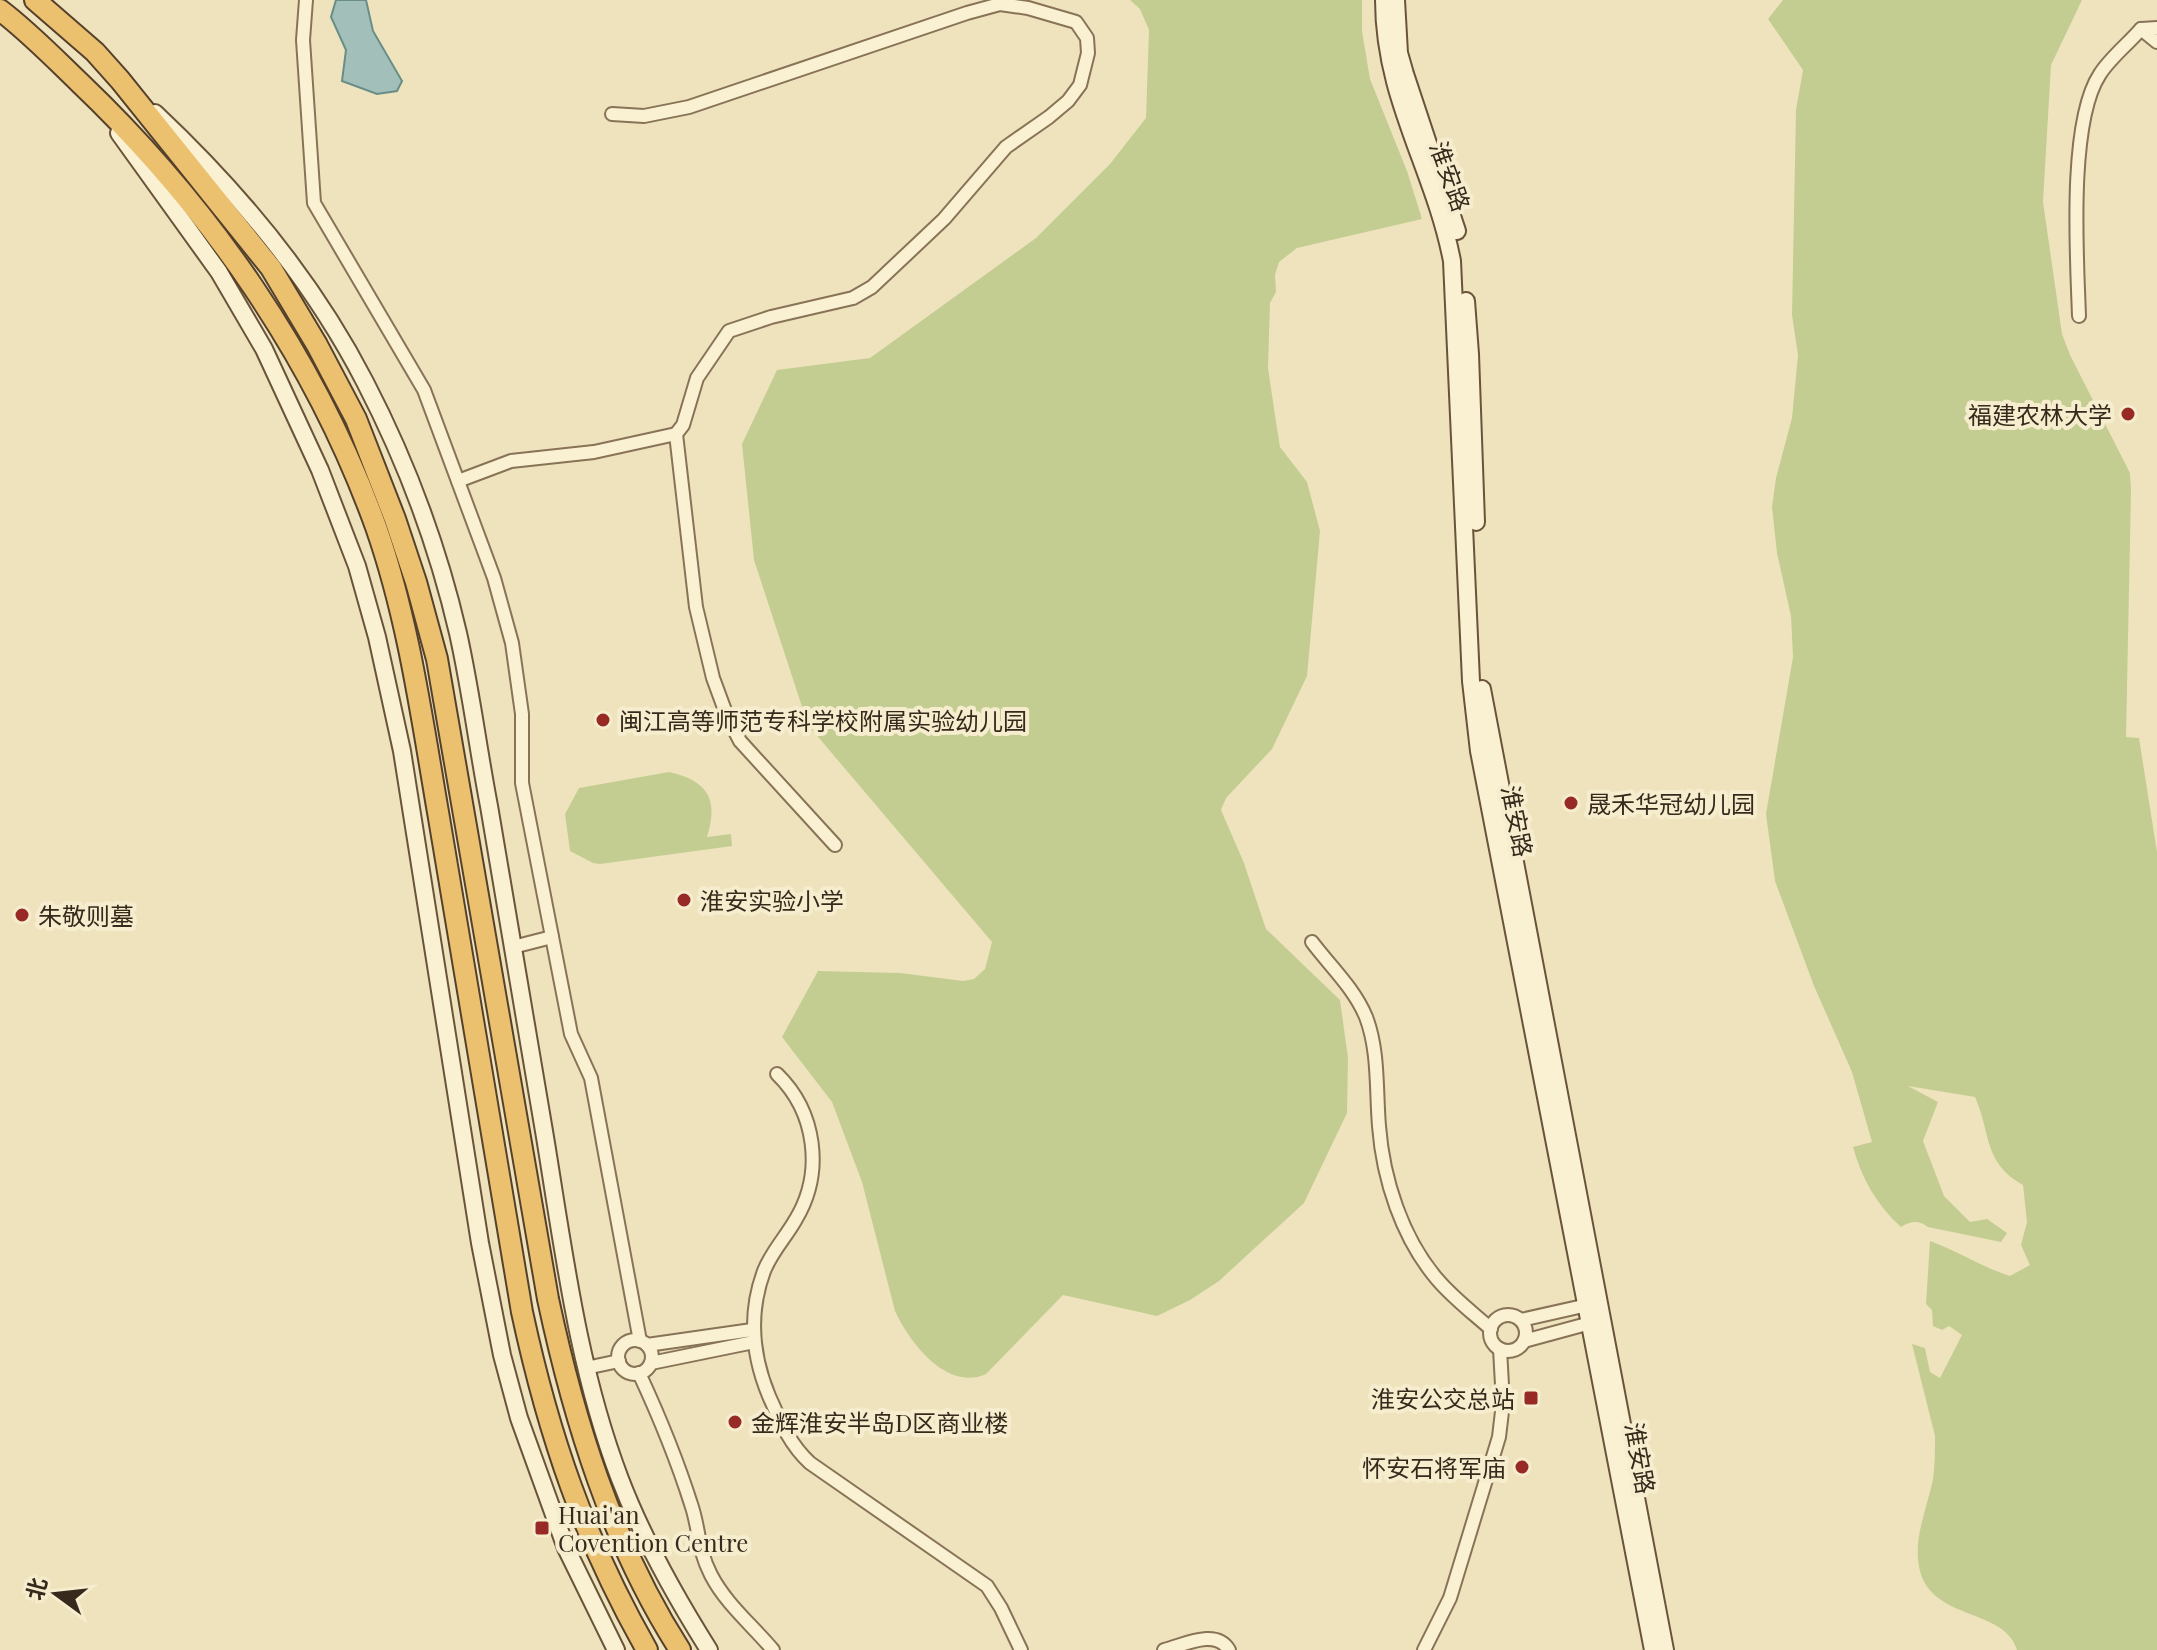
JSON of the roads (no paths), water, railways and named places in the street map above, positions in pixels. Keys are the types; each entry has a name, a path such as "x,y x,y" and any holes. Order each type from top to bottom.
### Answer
{"highway":[{"path":"35,0 95,52 120,80 271,268 295,304 356,419 395,519 437,659 548,1299 571,1397 600,1486 618,1529 680,1650"},
{"path":"0,10 133,136 247,278 312,380 377,529 399,607 423,717 512,1257 541,1398 565,1476 587,1532 608,1579 647,1650"}],"main road":[{"name":"淮安路","path":"1384,0 1385,34 1394,82 1440,212 1452,261 1471,681 1479,751 1665,1650"},
{"name":"淮安路","path":"1396,0 1399,53 1450,207 1460,249 1470,354 1482,686 1653,1650"},
{"path":"120,80 190,145 288,261 334,326 378,408 428,532 457,629 513,947 580,1369 631,1504 672,1587 709,1650"},
{"path":"87,90 233,294 264,349 310,448 357,566 387,676 402,751 480,1243 510,1385 566,1548 616,1650"},
{"path":"510,1385 531,1380"}],"street":[{"path":"306,0 303,40 314,203 418,378 494,578 512,643 522,714 522,783 571,1034 591,1078 643,1343 651,1353 651,1363"},
{"path":"458,481 511,461 594,452 676,434 683,425 697,378 729,331 771,317 853,298 872,287 944,219 1006,147 1068,101 1080,85 1088,53 1087,38 1076,22 1047,12 1000,4 689,107 644,116 612,114"},
{"path":"2079,316 2075,240 2082,134 2088,102 2099,75 2141,29 2157,28"},
{"path":"2141,29 2157,42"},
{"path":"676,434 696,607 713,678 727,716 740,741 835,845"},
{"path":"513,947 552,937"},
{"path":"1312,942 1350,989 1366,1017 1375,1053 1380,1138 1400,1217 1436,1278 1491,1329"},
{"path":"777,1074 788,1084 805,1115 814,1165 807,1199 771,1255 764,1272 753,1336 766,1387 777,1413 802,1456 987,1586 1021,1650"},
{"path":"1424,1650 1450,1598 1499,1437 1503,1403 1500,1349 1492,1340 1491,1329 1503,1317 1521,1320 1595,1312"},
{"path":"1500,1349 1516,1349 1524,1341 1595,1312"},
{"path":"1521,1320 1526,1330 1524,1341"},
{"path":"639,1373 625,1370 619,1361 620,1350 633,1341 643,1343 753,1336"},
{"path":"639,1373 651,1363 753,1336"},
{"path":"580,1369 619,1361"},
{"path":"639,1373 686,1488 699,1546 711,1576 728,1601 773,1650"},
{"path":"1164,1650 1208,1639 1224,1642 1229,1650"}],"water":[{"path":"336,0 366,0 373,31 402,81 397,91 377,94 342,81 346,50 331,17"}],"place":[{"name":"福建农林大学","path":"2128,414"},
{"name":"闽江高等师范专科学校附属实验幼儿园","path":"603,720"},
{"name":"晟禾华冠幼儿园","path":"1571,803"},
{"name":"淮安实验小学","path":"684,900"},
{"name":"朱敬则墓","path":"22,915"},
{"name":"淮安公交总站","path":"1531,1398"},
{"name":"金辉淮安半岛D区商业楼","path":"735,1422"},
{"name":"怀安石将军庙","path":"1522,1467"},
{"name":"Huai'an Covention Centre","path":"542,1528"}]}
